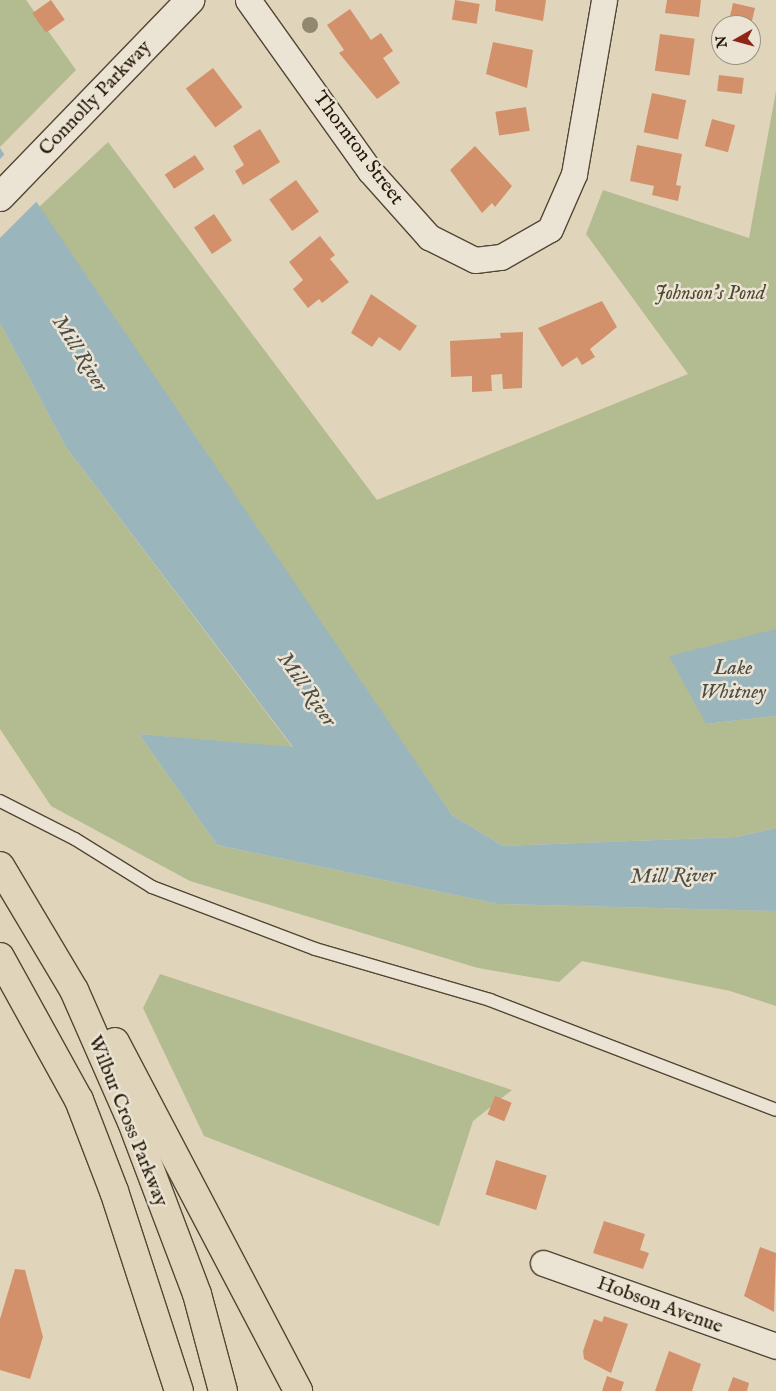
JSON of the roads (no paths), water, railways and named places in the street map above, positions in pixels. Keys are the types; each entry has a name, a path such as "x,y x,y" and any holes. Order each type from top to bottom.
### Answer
{"highway":[{"name":"Wilbur Cross Parkway","path":"0,866 74,990 132,1122 197,1294 223,1391"},
{"name":"Wilbur Cross Parkway","path":"0,957 33,1012 79,1100 114,1191 178,1391"},
{"path":"74,990 107,1026 298,1391"}],"main road":[{"name":"Connolly Parkway","path":"0,197 190,0"}],"street":[{"name":"Thornton Street","path":"248,0 370,170 429,236 475,260 501,257 550,229 574,174 604,0"},
{"name":"Hobson Avenue","path":"543,1263 776,1346"}],"lane":[{"path":"0,801 75,839 152,887 315,949 490,1000 776,1110"}],"water":[{"name":"Mill River","path":"0,148 452,815 503,846 736,837 776,828 776,911 498,904 217,845 139,734 293,747 66,447 0,323"},
{"name":"Lake Whitney","path":"776,629 776,716 706,724 669,656"}],"park label":[{"name":"Johnson's Pond","path":"710,293"}]}
